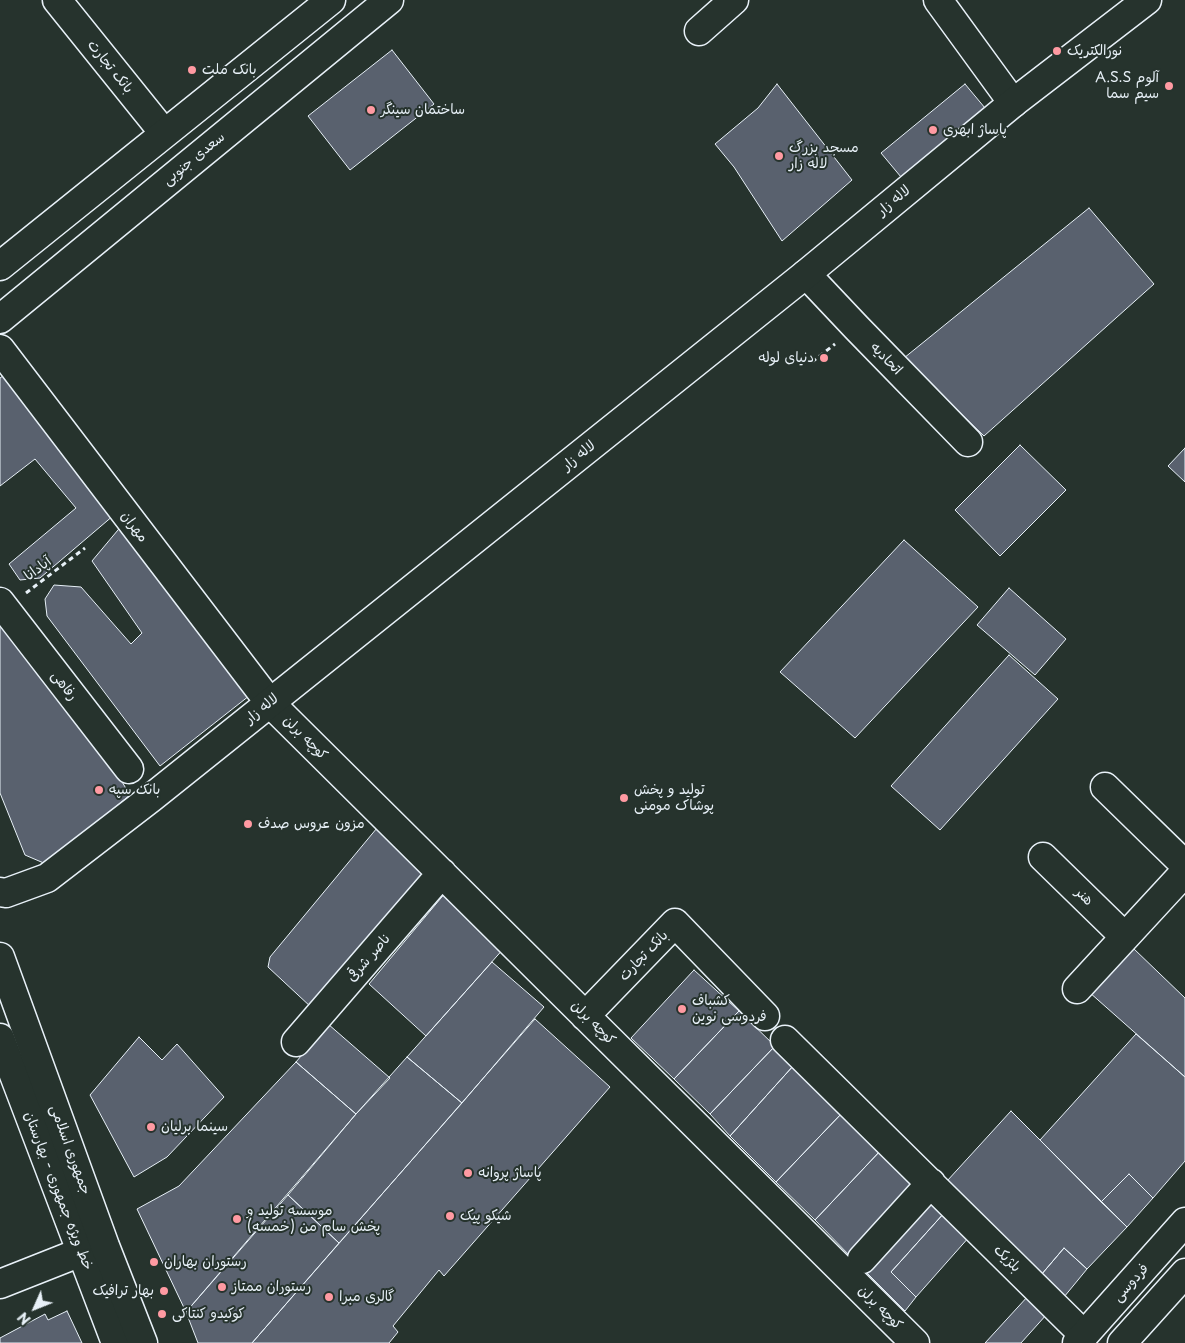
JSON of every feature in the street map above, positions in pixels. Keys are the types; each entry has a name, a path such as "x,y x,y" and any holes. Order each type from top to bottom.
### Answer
{"street":[{"name":"بانک تجارت","path":"57,0 161,130"},
{"path":"0,266 315,0"},
{"path":"0,254 331,0"},
{"name":"سعدی جنوبی","path":"0,319 389,0"},
{"path":"699,31 734,0"},
{"path":"938,0 1013,103"},
{"name":"لاله زار","path":"0,892 6,893 47,878 151,798 806,274 1013,103 1147,0"},
{"name":"اتحادیه","path":"806,274 968,442"},
{"name":"مهران","path":"0,349 270,703"},
{"name":"رفاهی","path":"2,605 129,770"},
{"name":"کوچه برلن","path":"270,703 915,1343"},
{"path":"1106,787 1185,865"},
{"name":"هنر","path":"1043,857 1124,938"},
{"path":"1076,989 1185,872"},
{"name":"ناصر شرقی","path":"296,1042 442,873"},
{"name":"بانک تجارت","path":"585,1016 675,923 765,1016"},
{"name":"جمهوری اسلامی","path":"0,957 10,1007 93,1249 143,1343"},
{"name":"خط ویژه جمهوری - بهارستان","path":"0,1038 93,1249 116,1343"},
{"name":"بلژیک","path":"785,1040 916,1159 931,1183 1080,1339"},
{"path":"862,1259 931,1183"},
{"name":"فردوسی","path":"1080,1339 1185,1222"},
{"path":"0,1284 93,1249"},
{"path":"1122,1343 1185,1273"}],"path":[{"name":"آپادانا","path":"2,605 85,548"}],"building":[{"name":"ساختمان سینگر","path":"392,50 434,104 350,170 308,116"},
{"name":"مسجد بزرگ لاله زار","path":"777,84 852,180 782,241 734,167 715,144 758,108"},
{"name":"پاساژ ابهری","path":"965,84 985,108 901,177 881,153"},
{"path":"1089,208 1154,284 984,436 904,358"},
{"path":"7,373 114,515 40,578 20,580 9,564 76,508 35,459 0,486 0,378"},
{"path":"1020,445 1066,490 1000,556 955,510"},
{"path":"1185,448 1185,482 1168,466"},
{"path":"123,524 254,692 160,766 47,616 45,599 54,585 81,587 131,644 142,633 92,561"},
{"path":"904,540 978,607 855,738 780,672"},
{"path":"1009,588 1066,639 1035,675 977,625"},
{"path":"0,623 116,772 130,795 46,864 25,855 0,793"},
{"path":"1009,655 1058,699 940,830 891,786"},
{"path":"382,822 434,872 312,1008 268,967 270,957"},
{"path":"446,892 505,947 426,1036 369,984"},
{"path":"1133,948 1185,998 1185,1077 1089,992"},
{"path":"492,962 544,1007 462,1103 407,1057"},
{"path":"694,970 739,1011 674,1079 631,1038"},
{"path":"739,1011 775,1046 710,1114 674,1079"},
{"name":"پاساژ پروانه","path":"535,1019 610,1087 444,1276 439,1270 393,1326 398,1332 389,1343 252,1343"},
{"path":"328,1024 390,1078 356,1114 296,1062"},
{"path":"1136,1034 1185,1077 1185,1161 1153,1198 1129,1174 1101,1202 1040,1140"},
{"name":"سینما برلیان","path":"139,1037 162,1060 177,1044 224,1097 167,1157 134,1177 90,1095"},
{"path":"775,1046 794,1065 730,1136 710,1114"},
{"path":"407,1057 462,1103 339,1243 288,1195"},
{"path":"296,1062 356,1114 186,1312 137,1209 179,1186"},
{"path":"794,1065 843,1112 776,1182 730,1136"},
{"path":"1011,1111 1127,1227 1087,1269 1064,1248 1041,1275 947,1181"},
{"path":"843,1112 882,1149 815,1220 776,1182"},
{"path":"882,1149 917,1183 852,1258 815,1220"},
{"path":"1129,1174 1153,1198 1127,1227 1101,1202"},
{"path":"288,1195 339,1243 252,1343 198,1343 186,1312"},
{"path":"933,1200 945,1212 891,1272 916,1297 905,1311 866,1272"},
{"path":"945,1212 970,1236 916,1297 891,1272"},
{"path":"1064,1248 1087,1269 1064,1297 1041,1275"},
{"path":"1029,1295 1047,1314 1021,1343 985,1343"},
{"path":"67,1311 82,1343 0,1343 0,1338 45,1314 48,1320"}],"place":[{"name":"نورالکتریک","path":"1057,51"},
{"name":"بانک ملت","path":"192,70"},
{"name":"A.S.S آلوم سیم سما","path":"1169,86"},
{"name":"ساختمان سینگر","path":"371,110"},
{"name":"پاساژ ابهری","path":"933,130"},
{"name":"مسجد بزرگ لاله زار","path":"779,156"},
{"name":"دنیای لوله","path":"824,358"},
{"name":"بانک سپه","path":"99,790"},
{"name":"تولید و پخش پوشاک مومنی","path":"624,798"},
{"name":"مزون عروس صدف","path":"248,824"},
{"name":"کشباف فردوسی نوین","path":"682,1009"},
{"name":"سینما برلیان","path":"151,1127"},
{"name":"پاساژ پروانه","path":"468,1173"},
{"name":"شیکو پیک","path":"450,1216"},
{"name":"موسسه تولید و پخش سام من (خمسه)","path":"237,1219"},
{"name":"رستوران بهاران","path":"154,1262"},
{"name":"رستوران ممتاز","path":"222,1287"},
{"name":"بهار ترافیک","path":"164,1291"},
{"name":"گالری مبرا","path":"329,1297"},
{"name":"کوکیدو کنتاکی","path":"162,1314"}]}
